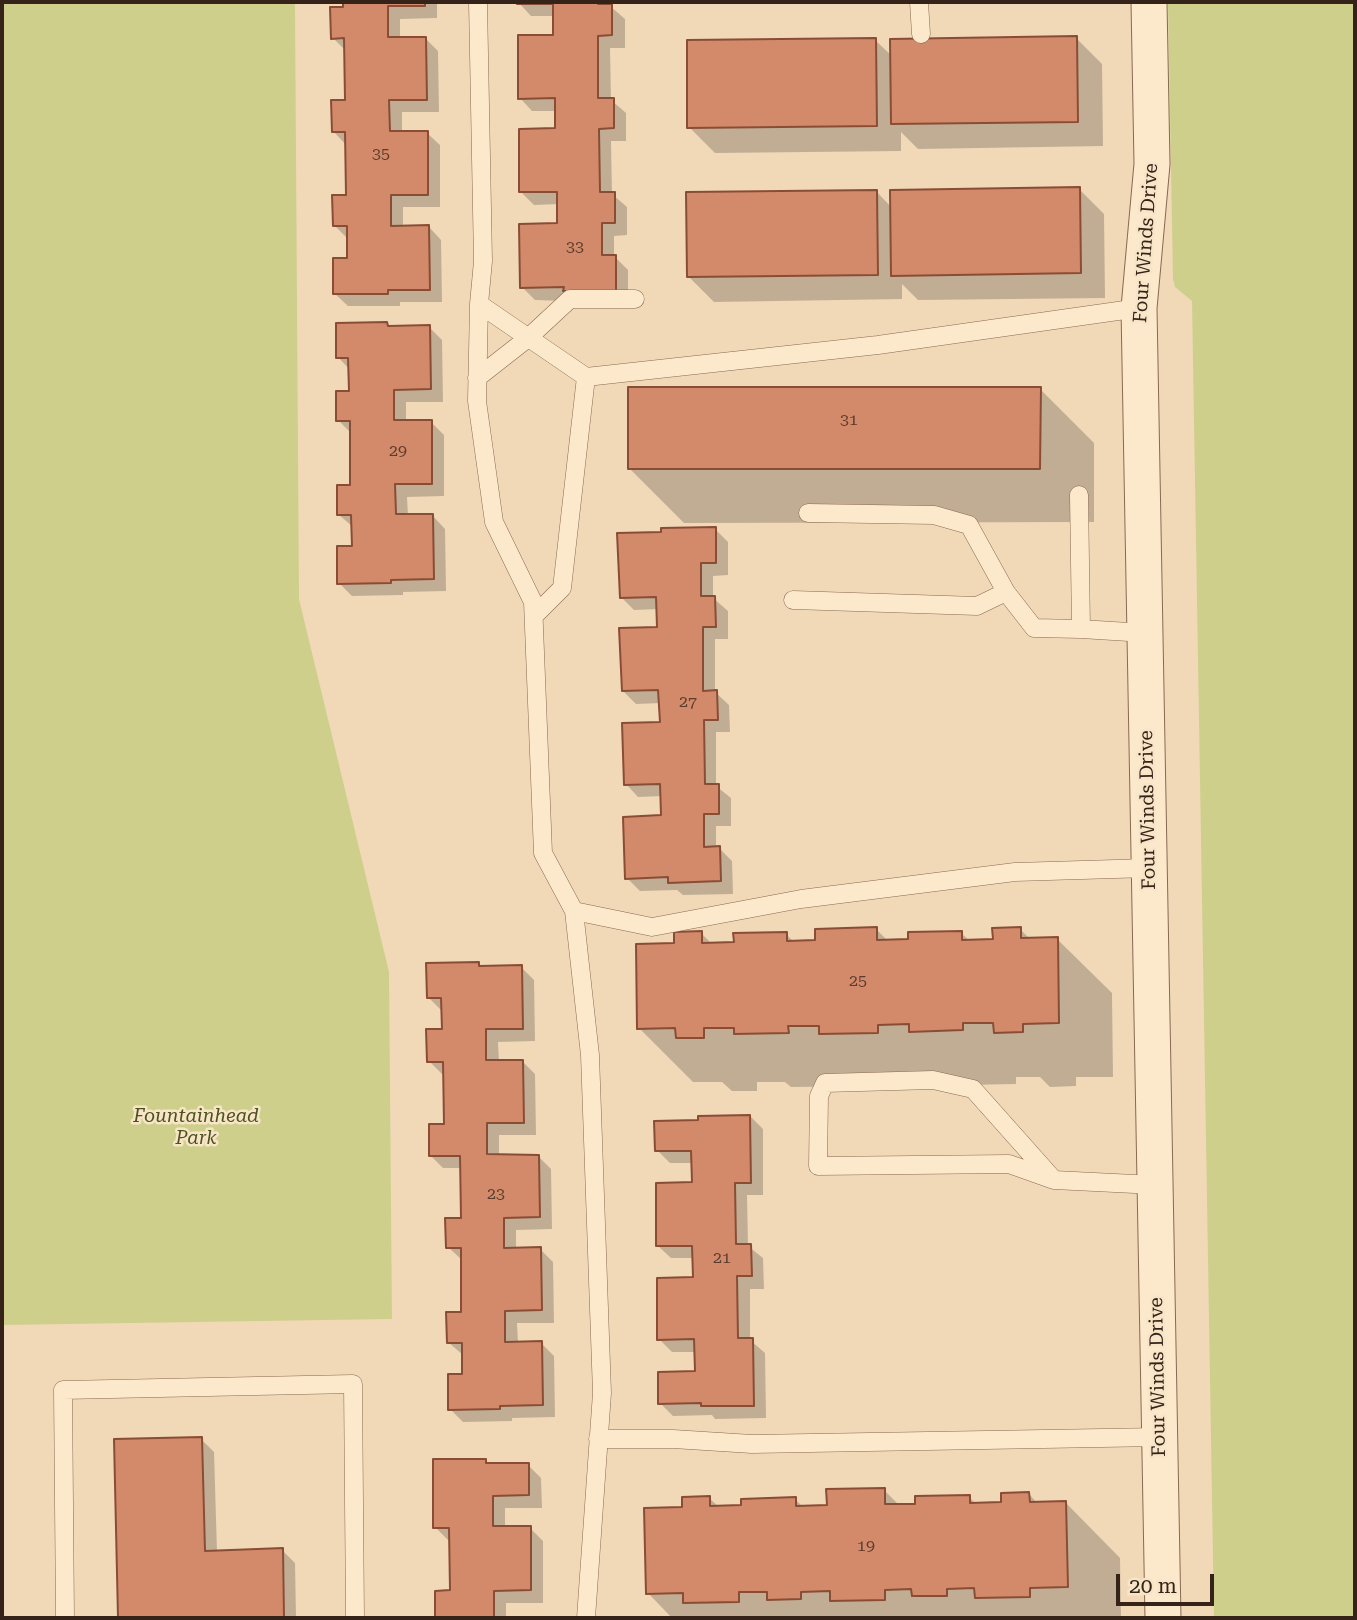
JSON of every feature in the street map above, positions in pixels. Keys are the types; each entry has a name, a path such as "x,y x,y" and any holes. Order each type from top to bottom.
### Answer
{"street":[{"name":"Four Winds Drive","path":"1149,2 1152,164 1139,308 1163,1618"}],"lane":[{"path":"478,2 483,261 479,304 477,401 494,522 533,602 543,853 574,911 590,1055 603,1393 586,1618"},
{"path":"919,2 921,34"},
{"path":"477,379 528,338 570,299 635,299"},
{"path":"479,304 586,377 878,345 1139,308"},
{"path":"534,616 562,588 586,377"},
{"path":"1079,495 1081,628"},
{"path":"808,513 934,515 969,525 1006,592 1034,628 1081,628 1145,633"},
{"path":"793,600 977,606 1006,592"},
{"path":"574,911 652,927 801,899 1015,872 1149,868"},
{"path":"1054,1180 973,1089 933,1080 825,1083 818,1096 818,1166 1009,1164 1054,1180 1155,1185"},
{"path":"65,1618 62,1390 353,1384 355,1618"},
{"path":"598,1439 752,1444 1160,1437"}],"green space":[{"name":"Fountainhead Park","path":"2,2 295,2 299,599 389,972 392,1319 2,1325"},
{"path":"1168,2 1355,2 1355,1618 1214,1618 1192,301 1175,287 1173,279"}],"building":[{"path":"343,2 425,2 425,6 388,6 388,37 426,37 427,100 389,100 390,131 428,131 428,195 391,195 391,226 429,225 430,290 388,290 388,294 333,294 333,258 347,258 347,226 333,226 332,195 346,195 345,132 332,132 331,100 345,100 344,38 331,39 330,7 343,7"},
{"path":"517,2 612,4 612,35 598,36 598,98 614,98 614,128 599,129 600,192 615,192 615,223 602,223 602,255 616,255 616,291 563,291 564,287 520,288 519,224 557,223 557,192 519,192 519,129 555,128 555,98 518,99 518,35 553,35 553,4"},
{"path":"1077,36 1078,122 891,124 890,39"},
{"path":"876,38 877,126 687,128 687,40"},
{"path":"1080,187 1081,273 891,276 890,190"},
{"path":"877,190 878,275 687,277 686,192"},
{"path":"387,322 388,326 430,325 431,389 394,390 394,420 432,420 432,484 395,484 396,514 433,514 434,579 337,584 337,546 352,546 351,515 337,515 337,485 350,485 350,421 336,421 336,391 349,391 348,358 336,358 336,323"},
{"path":"628,387 1041,387 1040,469 628,469"},
{"path":"716,527 716,563 701,563 701,596 715,596 716,627 703,627 703,691 717,690 718,720 704,720 705,784 719,784 719,814 704,814 704,847 720,846 721,881 668,883 668,877 625,879 623,817 661,815 660,784 624,785 622,723 660,722 658,690 622,691 619,628 657,627 656,597 620,598 617,533 661,532 661,528"},
{"path":"877,927 877,940 908,939 908,932 962,931 962,940 993,939 992,928 1021,927 1021,938 1058,937 1059,1023 1023,1024 1023,1032 994,1033 993,1023 963,1023 963,1030 909,1032 909,1024 878,1025 878,1033 819,1034 819,1026 788,1026 789,1033 734,1034 734,1028 704,1028 704,1038 676,1038 675,1028 637,1029 636,944 674,943 674,932 702,931 702,943 734,942 733,933 787,932 787,941 815,940 815,929"},
{"path":"479,962 479,966 522,965 523,1029 486,1029 486,1060 523,1060 524,1123 487,1123 487,1154 539,1155 540,1217 504,1218 504,1248 541,1247 542,1310 505,1311 505,1342 542,1341 543,1405 448,1410 448,1374 462,1374 462,1343 447,1343 446,1312 461,1312 461,1248 446,1248 445,1218 461,1218 460,1156 429,1156 429,1124 444,1124 443,1062 427,1062 426,1029 442,1029 441,998 427,998 426,963"},
{"path":"750,1115 751,1183 735,1183 736,1244 751,1244 752,1276 737,1276 738,1338 753,1338 754,1406 658,1404 658,1372 695,1371 694,1339 657,1340 657,1278 693,1277 692,1246 656,1246 656,1183 692,1182 691,1151 655,1151 654,1121 698,1120 698,1116"},
{"path":"202,1437 205,1551 283,1548 284,1618 118,1618 114,1439"},
{"path":"433,1459 486,1459 486,1463 529,1463 529,1495 493,1496 493,1526 531,1526 531,1590 494,1591 494,1618 435,1618 435,1591 450,1590 449,1528 433,1528"},
{"path":"885,1488 885,1504 915,1504 915,1496 970,1495 970,1503 1001,1502 1001,1493 1029,1492 1030,1502 1066,1501 1068,1587 1030,1588 1030,1597 975,1598 974,1588 947,1589 947,1596 912,1596 911,1589 885,1590 885,1600 830,1601 830,1591 801,1592 801,1599 767,1600 767,1592 739,1592 739,1602 683,1603 683,1593 646,1594 644,1508 682,1507 682,1497 710,1496 710,1506 741,1505 741,1499 796,1497 796,1506 827,1505 826,1489"}]}
